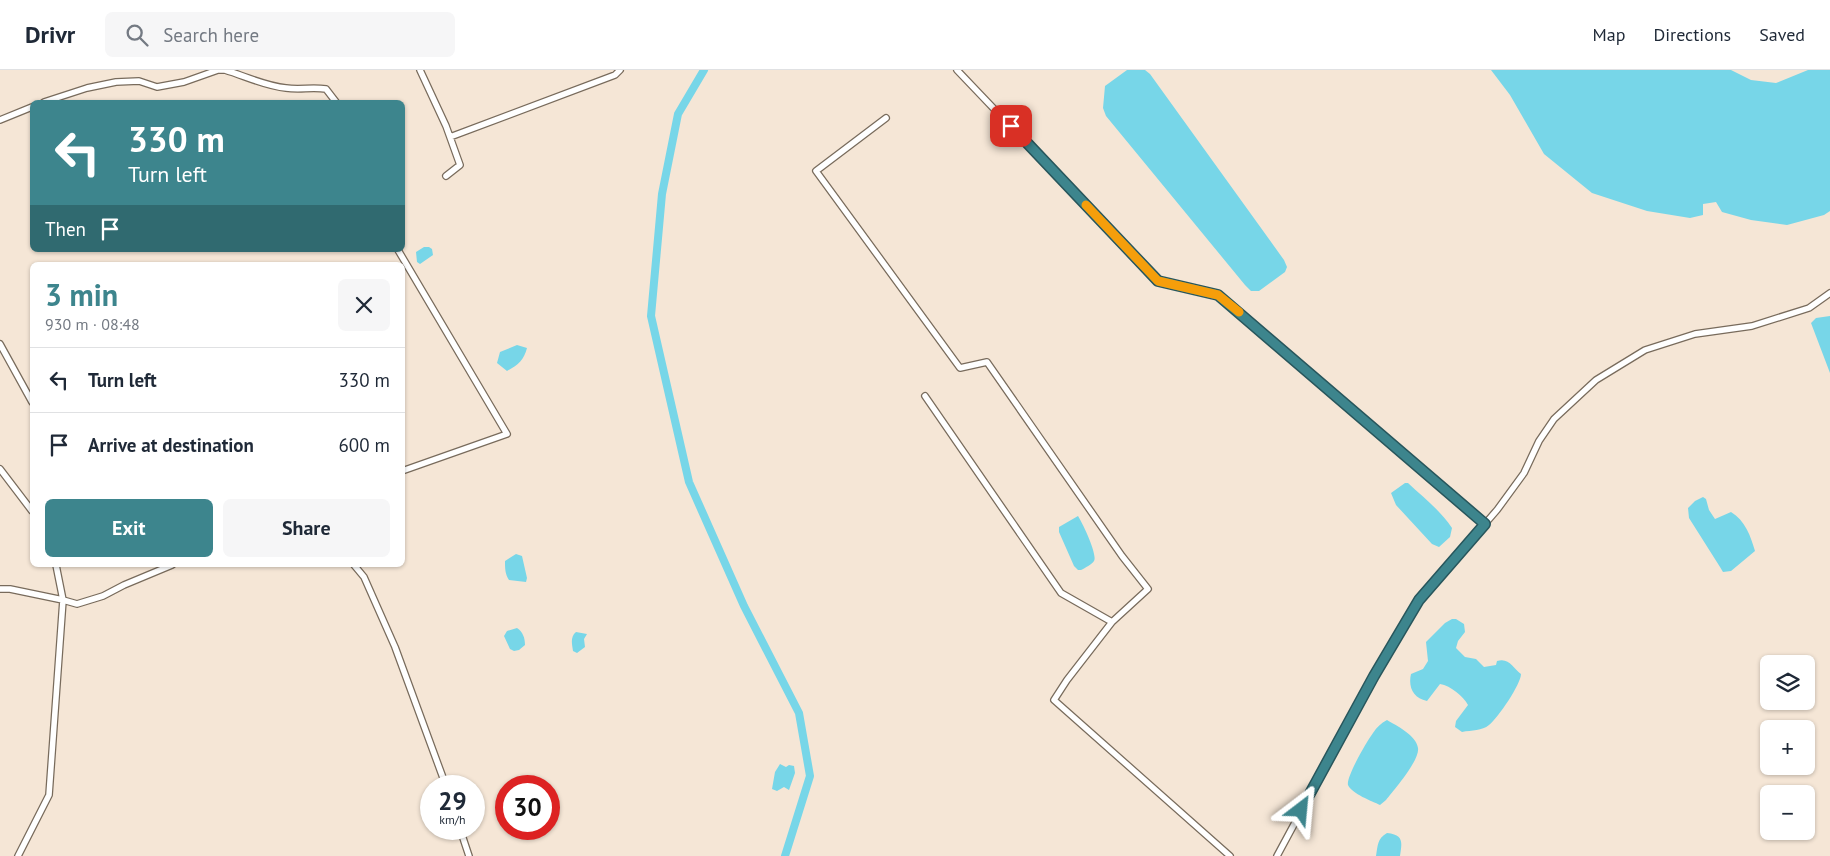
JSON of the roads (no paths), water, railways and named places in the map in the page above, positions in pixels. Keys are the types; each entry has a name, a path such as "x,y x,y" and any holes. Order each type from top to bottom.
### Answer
{"street":[{"path":"50,100 87,88 116,82 139,81 157,87 184,82 218,70 225,70 288,89 316,87 326,89 334,100"},
{"path":"420,70 450,137 460,165 446,176"},
{"path":"450,137 615,74 620,70"},
{"path":"957,70 1158,281 1218,295 1485,524"},
{"path":"0,120 30,108"},
{"path":"886,118 816,170 960,368 988,362 1122,556 1148,590 1112,622 1067,680 1054,700 1230,856"},
{"path":"399,252 507,434 405,470"},
{"path":"1276,856 1374,676 1419,600 1497,510 1524,473 1539,441 1554,419 1596,380 1644,350 1695,334 1752,326 1809,308 1830,293"},
{"path":"0,344 30,398"},
{"path":"925,396 1061,593 1112,622"},
{"path":"0,469 30,508"},
{"path":"18,856 49,795 63,600 56,567"},
{"path":"0,589 10,589 77,604 103,596 167,567"},
{"path":"356,567 364,577 395,647 443,775"},
{"path":"464,840 469,856"}],"water":[{"path":"1127,70 1145,70 1150,74 1284,260 1287,267 1285,272 1259,291 1251,291 1245,285 1106,116 1103,108 1105,86"},
{"path":"1491,70 1731,70 1751,80 1776,83 1808,70 1830,70 1830,211 1824,215 1787,225 1751,220 1722,212 1716,202 1703,204 1703,215 1690,218 1647,211 1592,193 1544,154 1510,95"},
{"path":"424,247 432,249 433,255 420,264 417,262 416,252"},
{"path":"1830,316 1830,373 1811,323 1816,318"},
{"path":"517,345 527,348 526,352 520,362 507,371 497,363 500,352"},
{"path":"1405,483 1408,483 1432,504 1452,528 1450,537 1439,547 1432,544 1396,505 1391,493"},
{"path":"1703,497 1706,499 1709,510 1715,519 1731,512 1744,524 1752,540 1755,551 1731,571 1723,572 1689,518 1688,508 1695,501"},
{"path":"1078,516 1089,539 1095,558 1092,563 1081,570 1074,566 1059,532 1059,527"},
{"path":"516,554 522,556 527,578 526,582 509,580 507,575 505,561"},
{"path":"1456,619 1464,624 1465,632 1458,641 1456,648 1465,657 1476,659 1484,667 1496,665 1497,661 1505,660 1521,674 1513,693 1503,708 1489,725 1480,729 1462,732 1455,727 1456,721 1468,705 1452,689 1440,684 1427,701 1415,695 1411,687 1411,674 1423,669 1428,661 1426,642 1445,623"},
{"path":"517,628 523,635 525,645 519,650 514,651 510,649 504,636 507,631"},
{"path":"576,632 587,634 584,639 585,647 577,653 573,651 572,643 572,638"},
{"path":"1387,720 1401,728 1414,739 1417,743 1418,753 1411,767 1380,805 1362,797 1350,788 1348,781 1357,759 1370,737"},
{"path":"780,764 786,767 789,765 794,766 795,773 789,790 784,787 777,791 772,789 775,772"},
{"path":"1387,833 1396,835 1401,840 1400,856 1376,856 1380,840"}],"waterway":[{"path":"704,70 678,114 662,194 651,316 689,482 744,606 799,713 810,776 785,856"}]}
